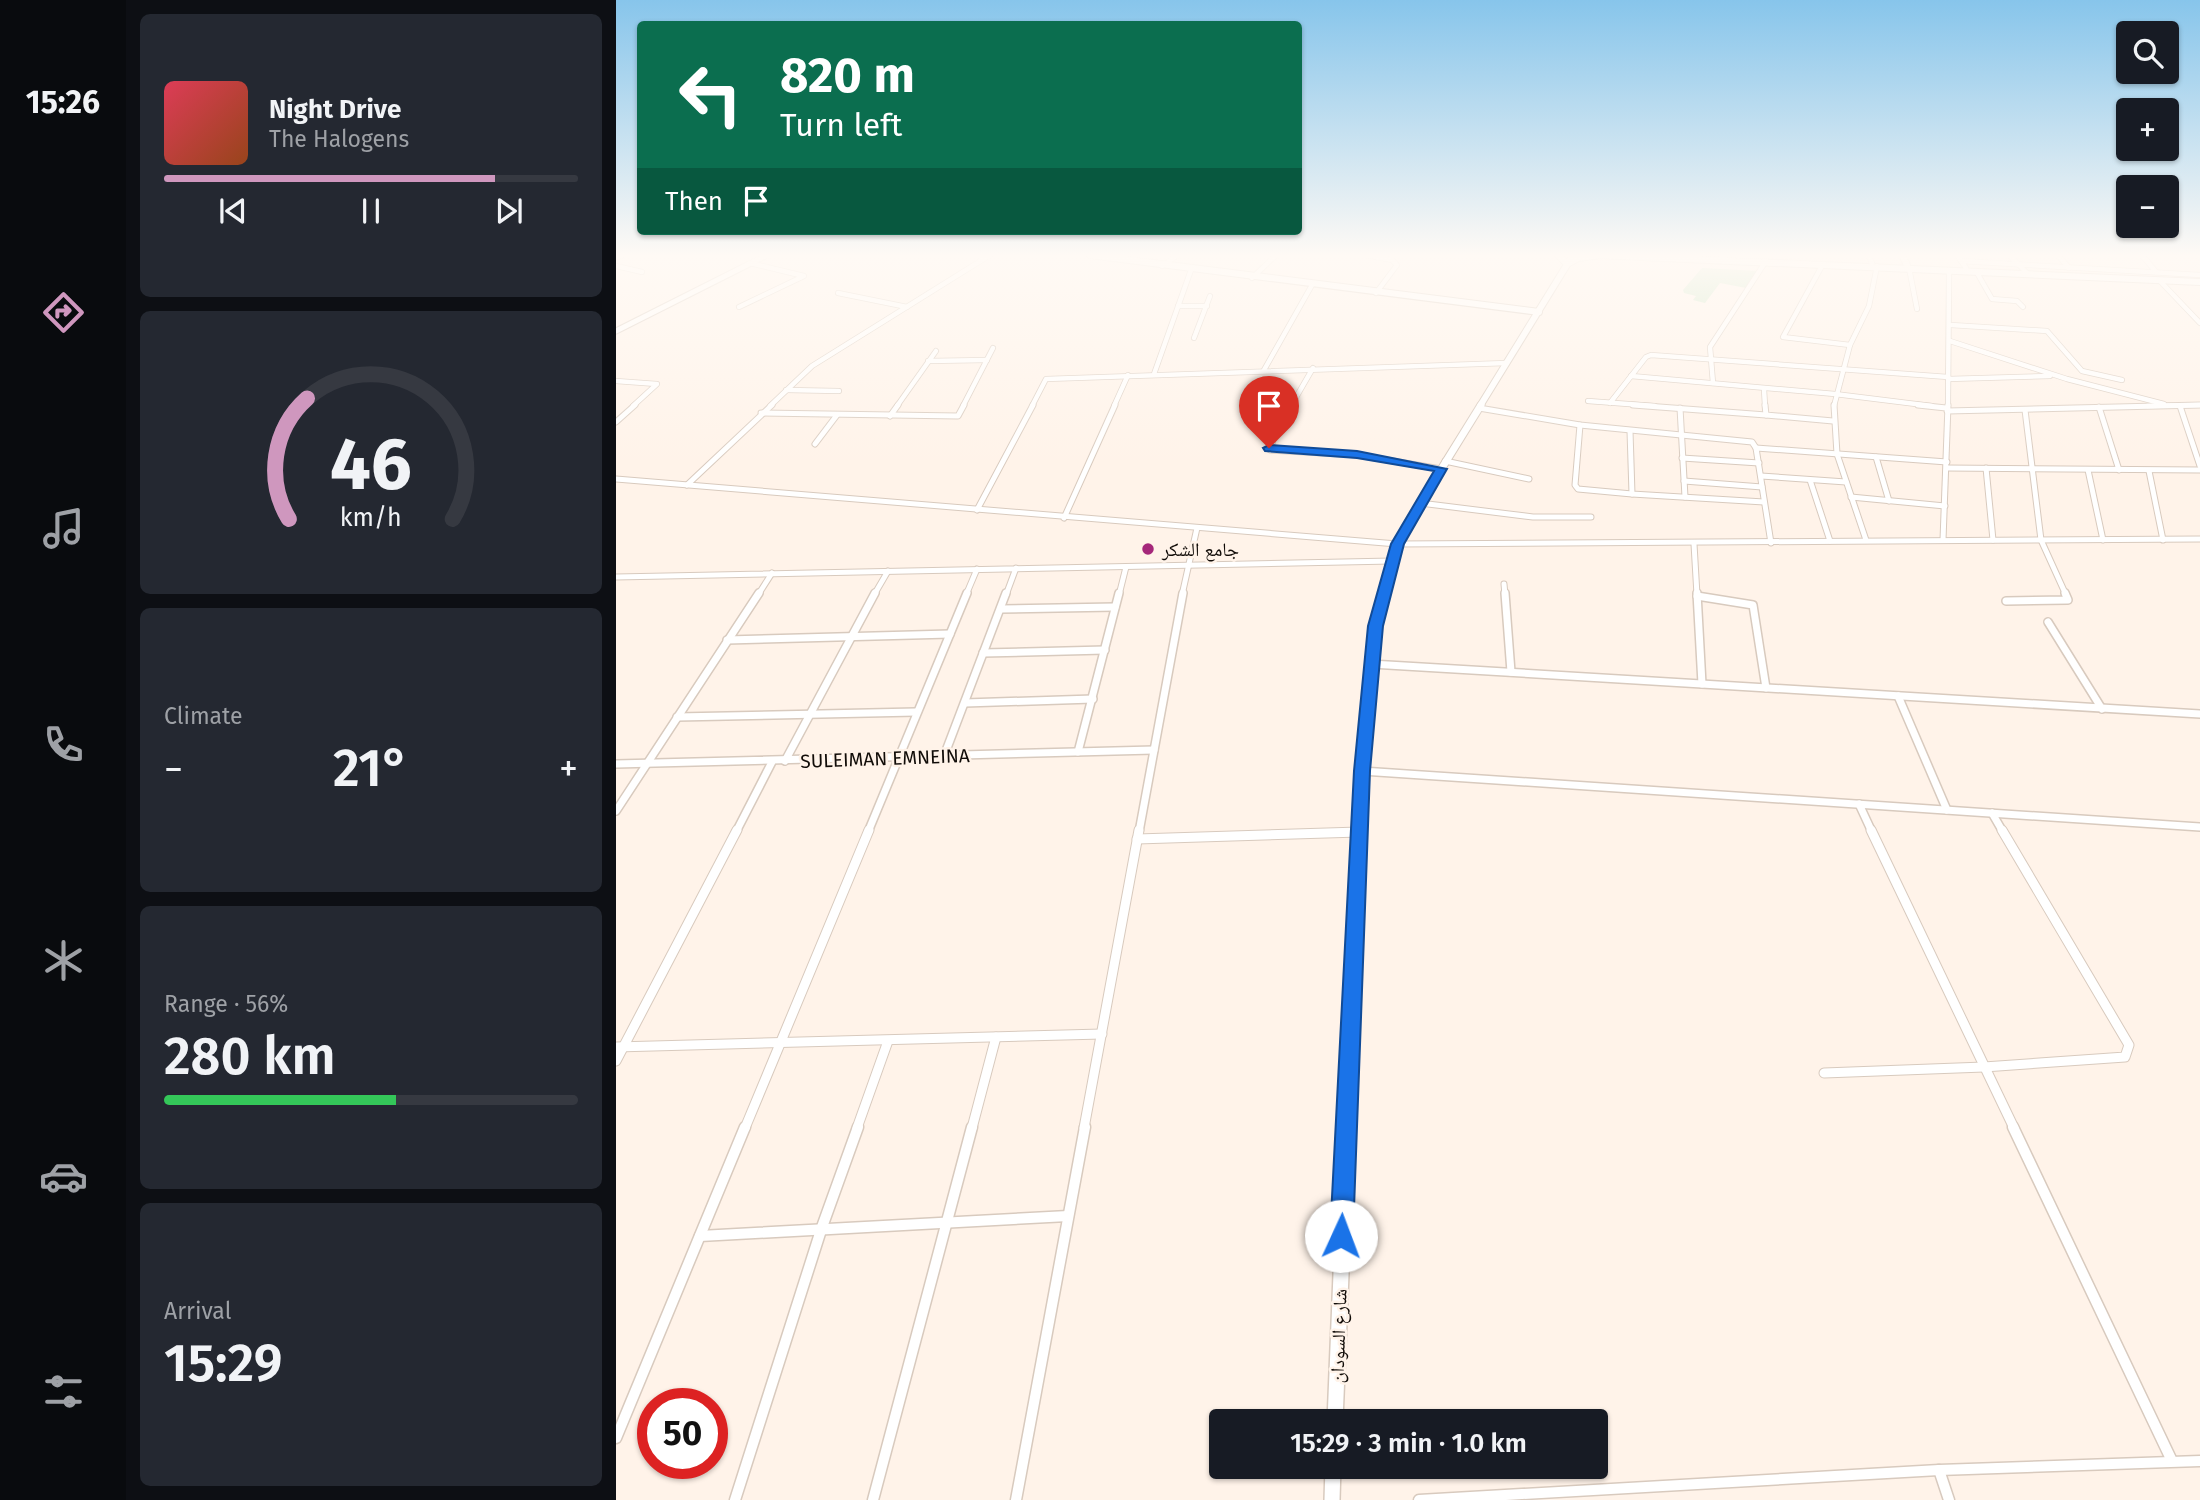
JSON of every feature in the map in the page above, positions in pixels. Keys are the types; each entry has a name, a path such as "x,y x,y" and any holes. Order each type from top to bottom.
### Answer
{"main road":[{"name":"شارع السودان","path":"1335,1409 1362,771 1379,606 1397,544 1531,325"},
{"path":"1332,1500 1333,1479"}],"street":[{"path":"687,485 816,363 878,325"},
{"path":"1154,374 1171,325"},
{"path":"1194,338 1199,325"},
{"path":"1264,370 1289,325"},
{"path":"1713,383 1710,358 1714,341 1724,325"},
{"path":"1790,325 1783,337 1850,345"},
{"path":"1860,325 1850,345 1835,394 1833,421 1837,454 1866,540"},
{"path":"1943,540 1951,326 2048,331 2082,371 2122,380"},
{"path":"1950,341 2058,376 2168,406"},
{"path":"761,413 959,416 993,348"},
{"path":"890,416 936,351"},
{"path":"1610,403 1649,355 1843,367 1948,378 2058,376"},
{"path":"928,362 987,360"},
{"path":"977,510 1044,380 1313,368 1507,363"},
{"path":"1313,368 1275,433 1270,450 1357,455 1529,479"},
{"path":"1064,518 1128,375"},
{"path":"1631,376 1835,394 1947,409 2025,410 2200,405"},
{"path":"616,381 657,384 616,422"},
{"path":"1764,389 1766,415"},
{"path":"785,390 839,391"},
{"path":"1588,401 1833,421"},
{"path":"1756,448 1986,468 2149,471 2199,464 2180,406"},
{"path":"2099,407 2119,470"},
{"path":"1479,408 1630,431 1748,440 1756,448 1771,543"},
{"path":"1680,408 1685,497"},
{"path":"2006,601 2068,600 2041,540 2025,410"},
{"path":"815,444 837,415"},
{"path":"1580,425 1575,485 1578,489 1764,502"},
{"path":"1630,431 1632,494"},
{"path":"1876,457 1889,501"},
{"path":"1682,458 1759,463"},
{"path":"1986,468 1993,540"},
{"path":"2088,470 2103,540"},
{"path":"2149,471 2163,540"},
{"path":"1761,476 1846,482"},
{"path":"616,479 1397,544 2200,539"},
{"path":"1810,480 1830,541"},
{"path":"1684,481 1762,487"},
{"path":"1851,497 1945,506"},
{"path":"1420,503 1524,516 1591,517"},
{"path":"1016,1500 1188,564 1197,528"},
{"path":"1694,544 1702,684"},
{"path":"616,577 1392,561"},
{"path":"1078,752 1126,567"},
{"path":"944,756 1016,568"},
{"path":"616,1438 977,569"},
{"path":"785,761 850,636 888,571"},
{"path":"616,811 772,573"},
{"path":"1504,584 1511,673"},
{"path":"1697,596 1753,605 1766,688"},
{"path":"1001,609 1115,607"},
{"path":"2048,622 2102,709"},
{"path":"727,640 950,634"},
{"path":"983,653 1105,650"},
{"path":"1371,664 2200,714"},
{"path":"1898,696 1947,810"},
{"path":"965,703 1093,699"},
{"path":"677,717 916,712"},
{"name":"SULEIMAN EMNEINA","path":"616,764 1154,750"},
{"path":"616,1061 620,1047 772,762"},
{"path":"1362,771 2200,827"},
{"path":"1859,804 2172,1461"},
{"path":"1824,1073 1984,1067 2125,1057 2129,1052 2129,1045 1992,813"},
{"path":"1137,839 1359,832"},
{"path":"620,1047 1102,1034"},
{"path":"873,1500 996,1037"},
{"path":"735,1500 822,1227 888,1041"},
{"path":"700,1236 822,1227 1068,1216"},
{"path":"1419,1500 1939,1470 2200,1461"},
{"path":"1939,1470 1949,1500"}],"place":[{"name":"جامع الشكر","path":"1148,549"}],"route":[{"path":"1269,448 1273,451 1357,455 1441,469 1397,544 1379,606 1371,664 1362,771 1341,1236"}]}
